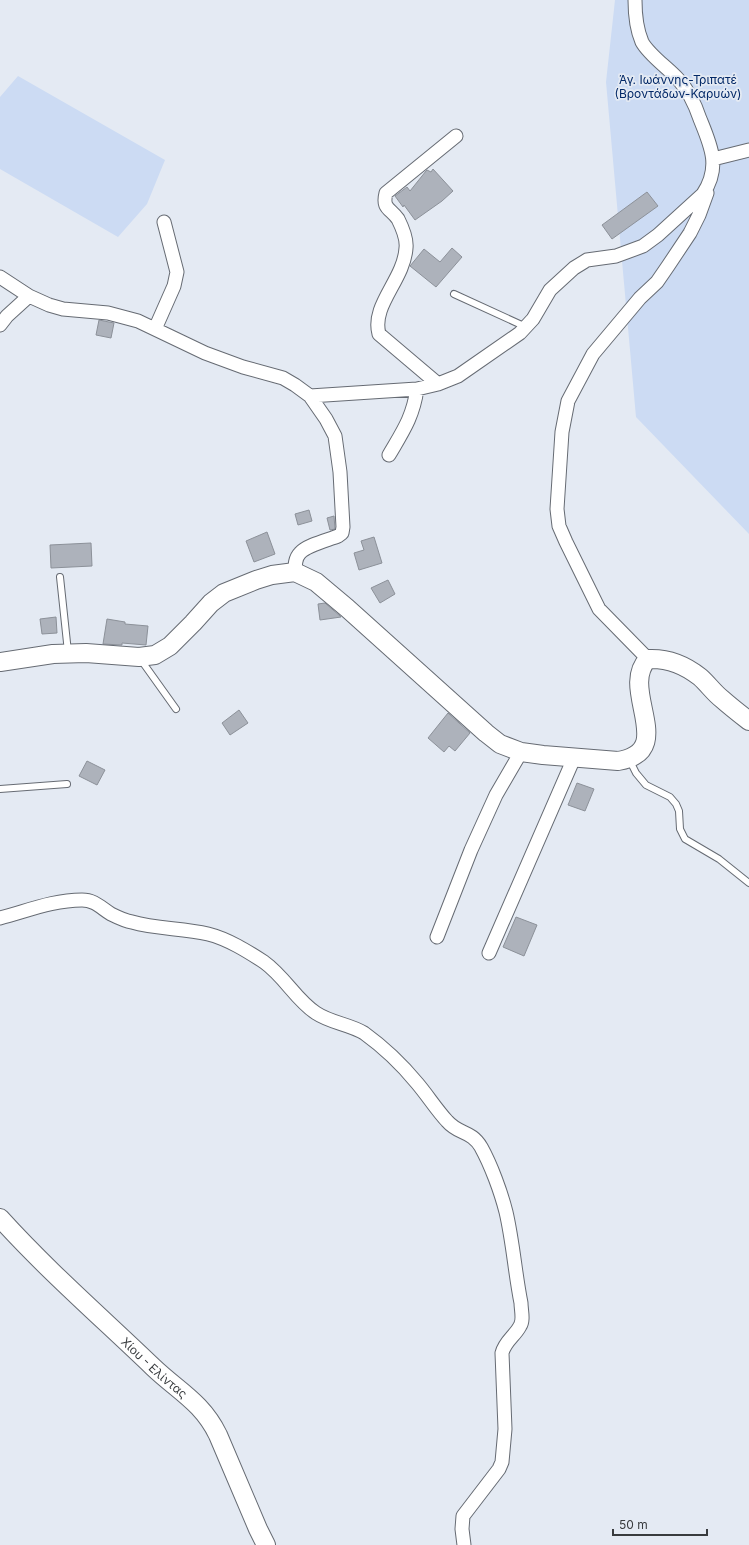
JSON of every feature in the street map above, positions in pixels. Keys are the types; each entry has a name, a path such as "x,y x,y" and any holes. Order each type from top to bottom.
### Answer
{"street":[{"path":"635,0 637,29 643,43 689,92 709,140 713,160 712,176 699,215 690,233 657,282 640,298 593,354 568,401 562,432 557,509 559,526 599,609 648,659"},
{"path":"438,384 379,334 377,326 378,317 382,305 402,267 406,248 405,236 398,219 387,209 385,199 386,193 456,136"},
{"path":"713,160 749,150"},
{"path":"310,396 417,389 438,384 458,376 526,328 550,290 564,275 587,260 616,256 644,246 697,201 708,186"},
{"path":"155,329 174,286 177,272 164,222"},
{"path":"0,277 29,296 55,307 108,313 138,321 205,353 244,367 283,378 310,396 336,436 340,472 343,527 342,533 338,536 307,548 300,553 296,561 295,572"},
{"path":"0,325 29,296"},
{"path":"389,455 408,423 415,406 417,389"},
{"path":"0,662 53,654 116,654 139,657 155,655 170,646 211,603 224,593 272,575 295,572 316,582 486,733 500,744 521,752 543,756 618,761 629,760 637,756 647,735 641,702 640,684 641,668 648,659 660,658 673,661 687,668 700,677 721,699 749,721"},
{"path":"437,937 474,843 496,795 521,752"},
{"path":"490,953 574,758"},
{"path":"0,918 46,904 82,900 96,903 111,914 132,922 221,938 252,955 276,971 300,998 316,1013 351,1027 371,1039 395,1060 416,1082 456,1130 469,1134 476,1140 481,1147 506,1211 521,1303 522,1318 521,1326 504,1346 502,1353 505,1429 502,1462 463,1516 462,1529 464,1545"},
{"name":"Χίου - Ελίντας","path":"0,1218 28,1248 159,1373 198,1405 216,1429 266,1545"}],"lane":[{"path":"454,294 526,328"},
{"path":"60,577 68,654"},
{"path":"139,657 176,709"},
{"path":"629,760 636,773 646,785 670,797 676,804 679,811 680,829 685,840 719,859 749,883"},
{"path":"0,789 67,784"}],"green space":[{"name":"Άγ. Ιωάννης-Τριπατέ (Βροντάδων-Καρυών)","path":"615,0 749,0 749,534 636,417 606,82"},
{"path":"18,76 165,160 147,204 118,237 0,169 0,97"}],"building":[{"path":"433,169 453,191 442,201 415,220 395,196 407,187 410,191 427,170 431,172"},
{"path":"647,192 658,206 612,239 602,225"},
{"path":"452,248 462,257 436,287 410,266 424,249 440,262"},
{"path":"99,320 114,323 111,338 96,335"},
{"path":"309,510 312,521 298,525 295,514"},
{"path":"334,516 335,529 330,530 327,518"},
{"path":"267,532 275,554 254,562 246,541"},
{"path":"374,537 382,563 359,570 354,553 364,550 361,541"},
{"path":"91,543 92,566 51,568 50,545"},
{"path":"388,580 395,594 380,603 371,588"},
{"path":"325,603 341,617 320,620 318,604"},
{"path":"56,617 57,633 42,634 40,619"},
{"path":"107,619 125,622 125,624 148,626 146,645 122,643 122,645 103,644"},
{"path":"239,710 248,723 230,735 222,723"},
{"path":"448,713 470,733 455,751 449,746 444,752 428,738"},
{"path":"87,761 105,770 97,785 79,776"},
{"path":"577,783 594,789 585,811 568,805"},
{"path":"516,917 537,925 524,956 503,947"}]}
